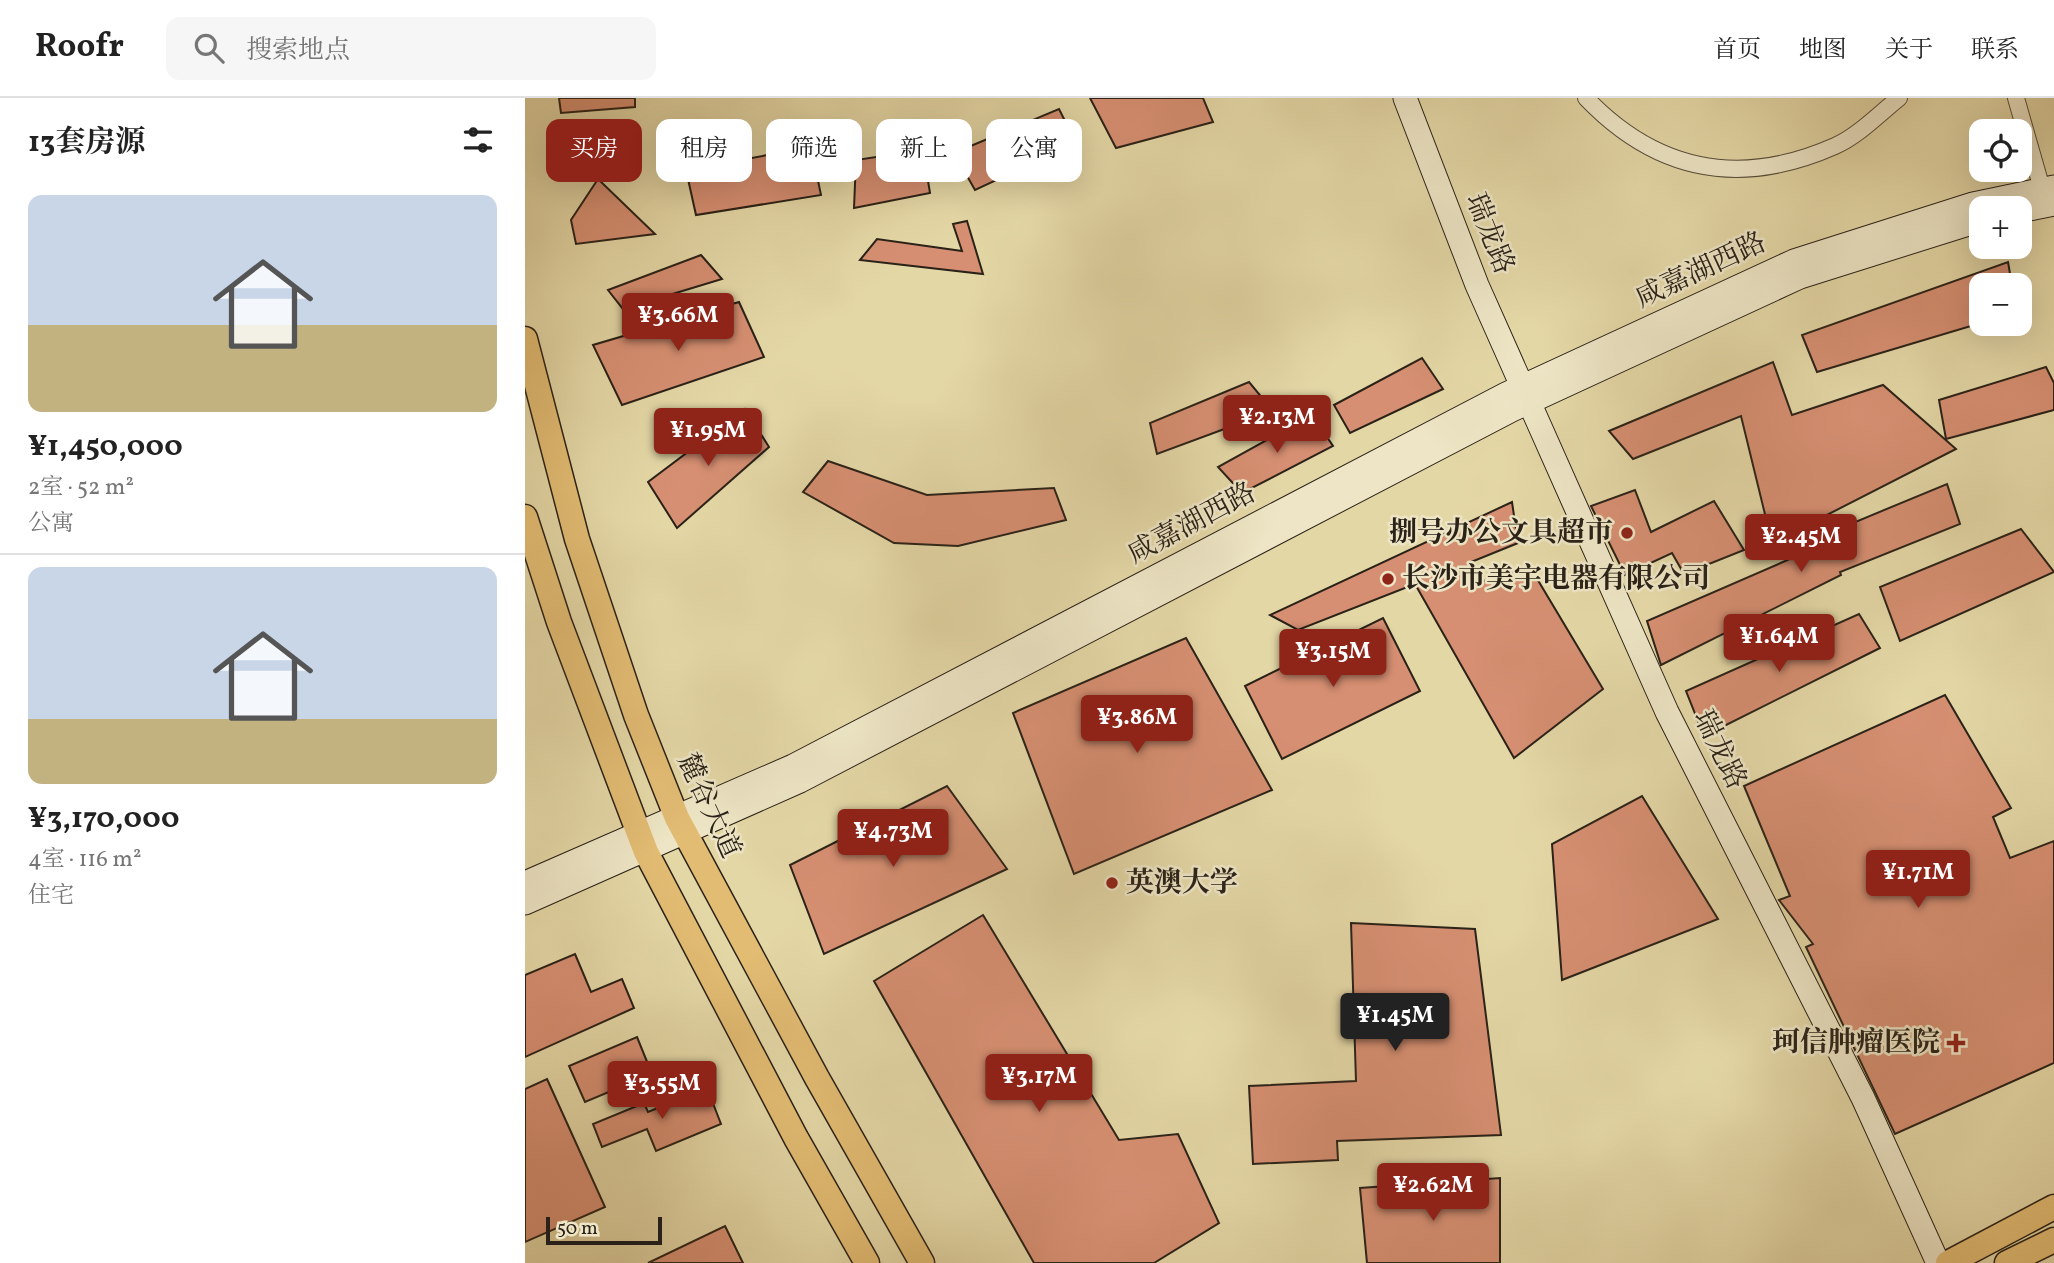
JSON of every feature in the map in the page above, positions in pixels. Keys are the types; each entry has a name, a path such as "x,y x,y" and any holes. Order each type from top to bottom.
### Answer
{"main road":[{"name":"麓谷大道","path":"525,340 577,539 636,715 681,826 817,1078 922,1263"},
{"path":"525,517 559,622 642,844 783,1114 867,1263"},
{"path":"1948,1263 2054,1207"},
{"path":"2007,1263 2054,1240"}],"street":[{"name":"瑞龙路","path":"1394,98 1466,290 1667,712 1863,1098 1938,1263"},
{"name":"瑞龙路","path":"1405,98 1519,398 1657,717 1854,1104 1925,1263"},
{"path":"1586,98 1610,123 1657,152 1710,167 1757,170 1837,145 1899,98"},
{"path":"2016,98 2050,193 2032,203"},
{"name":"咸嘉湖西路","path":"525,903 681,826 800,781 1519,398 1794,261 1973,204 2050,193"},
{"name":"咸嘉湖西路","path":"1519,398 1800,277 1969,224"},
{"name":"咸嘉湖西路","path":"525,883 642,844"}],"building":[{"path":"559,98 635,98 635,107 561,113"},
{"path":"1090,98 1203,98 1213,122 1116,148"},
{"path":"1059,109 1064,119 1035,119"},
{"path":"986,140 986,182 992,182 975,190 970,182 972,145"},
{"path":"766,155 766,182 818,182 821,195 696,215 689,182 752,182 752,158"},
{"path":"876,157 876,182 928,182 930,193 854,208 855,182 862,182 862,159"},
{"path":"596,182 601,182 655,234 576,244 571,220"},
{"path":"967,221 983,274 860,260 877,239 962,251 953,224"},
{"path":"701,255 722,279 623,309 608,290"},
{"path":"2008,262 2010,273 1977,273"},
{"path":"1969,276 1969,327 1817,372 1802,335"},
{"path":"739,302 764,357 622,405 593,345"},
{"path":"1422,358 1443,389 1350,433 1334,405"},
{"path":"1773,362 1792,415 1883,385 1956,449 1772,543 1741,416 1633,459 1609,431"},
{"path":"2046,367 2054,383 2054,410 1946,439 1939,400"},
{"path":"1249,382 1273,411 1157,454 1150,423"},
{"path":"745,409 769,447 677,528 648,482"},
{"path":"1312,415 1333,446 1242,493 1218,467"},
{"path":"828,461 927,495 1054,488 1066,520 958,546 894,543 803,492"},
{"path":"1947,484 1960,524 1840,572 1841,575 1661,665 1647,621 1850,533 1848,525"},
{"path":"1635,490 1651,532 1714,501 1744,550 1684,574 1672,553 1625,575 1591,506"},
{"path":"1512,502 1518,543 1471,562 1480,582 1530,567 1603,689 1514,758 1415,584 1298,630 1270,615"},
{"path":"2021,529 2054,572 1900,641 1880,587"},
{"path":"1859,614 1880,648 1704,736 1686,691"},
{"path":"1383,618 1420,691 1282,759 1245,686"},
{"name":"英澳大学","path":"1186,638 1272,790 1074,874 1013,713"},
{"path":"1945,695 2011,808 1993,817 2010,858 2054,841 2054,1063 1895,1134 1806,947 1813,944 1779,900 1790,896 1744,786"},
{"path":"947,786 1007,869 824,954 790,865"},
{"path":"1642,796 1718,919 1562,980 1552,844"},
{"path":"983,915 1119,1140 1178,1134 1219,1223 1154,1263 1034,1263 874,981"},
{"path":"1351,923 1475,929 1501,1135 1337,1141 1338,1160 1253,1164 1249,1086 1356,1081"},
{"path":"575,954 591,992 622,979 634,1008 525,1057 525,975"},
{"path":"637,1037 652,1074 585,1102 569,1066"},
{"path":"547,1079 605,1207 525,1242 525,1089"},
{"path":"707,1088 721,1124 656,1151 647,1129 602,1147 593,1124 644,1103 648,1112"},
{"path":"1500,1178 1500,1263 1367,1263 1360,1188"},
{"path":"725,1226 743,1263 648,1263"}],"place":[{"name":"捌号办公文具超市","path":"1627,533"},
{"name":"长沙市美宇电器有限公司","path":"1388,579"},
{"name":"英澳大学","path":"1112,883"},
{"name":"珂信肿瘤医院","path":"1956,1043"}]}
